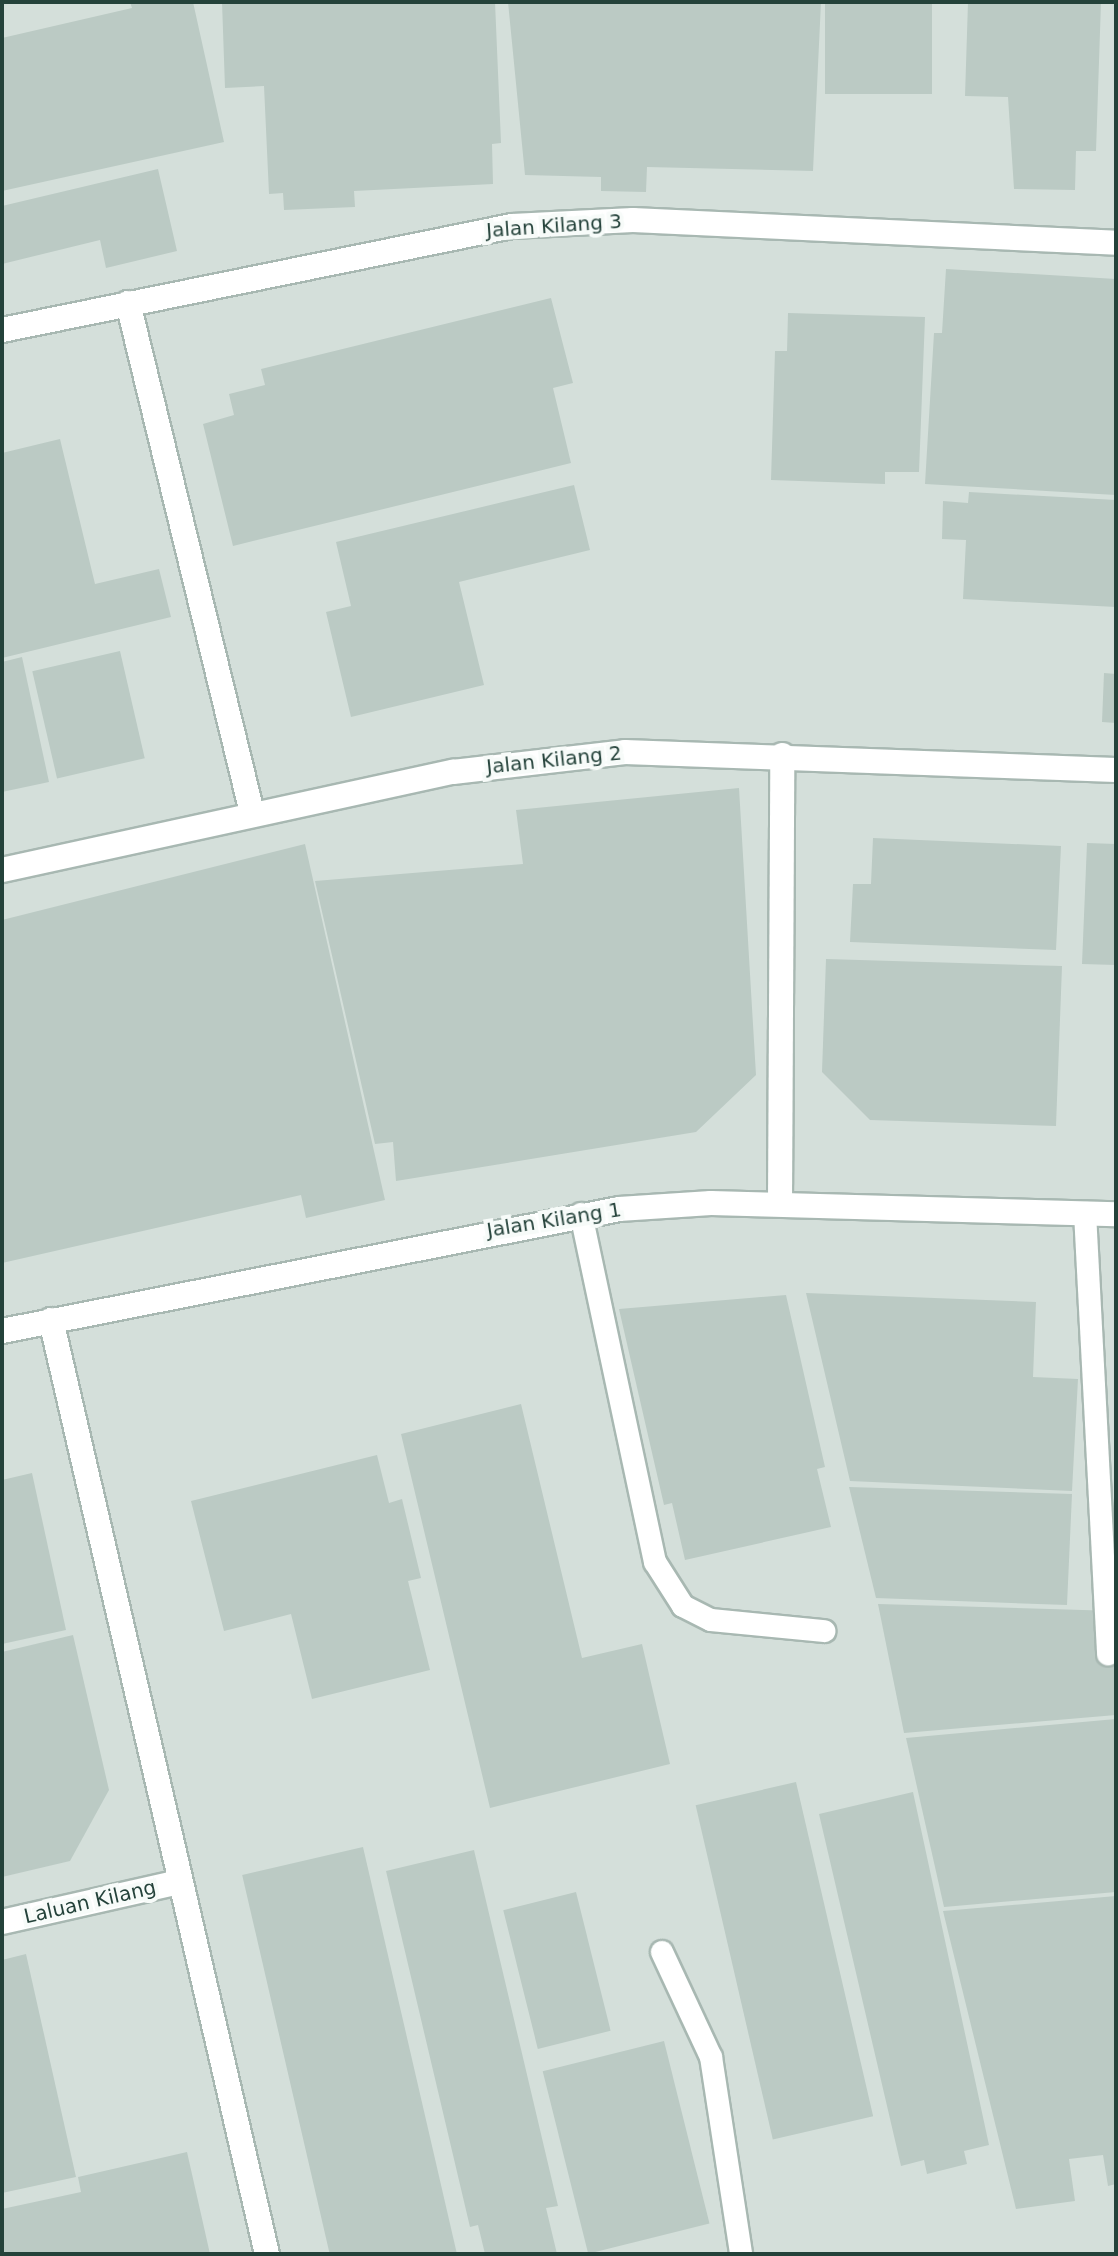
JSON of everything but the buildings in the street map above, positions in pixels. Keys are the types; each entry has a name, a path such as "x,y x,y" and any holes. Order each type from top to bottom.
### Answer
{"street":[{"name":"Jalan Kilang 3","path":"2,330 512,226 633,220 1116,243"},
{"path":"128,303 252,813"},
{"name":"Jalan Kilang 2","path":"2,870 252,813 453,772 625,752 782,755 1116,770"},
{"path":"780,1204 782,755"},
{"name":"Jalan Kilang 1","path":"2,1331 581,1214 780,1204 1116,1214"},
{"path":"51,1320 267,2254"},
{"name":"Laluan Kilang","path":"2,1922 179,1882"}],"lane":[{"path":"1085,1213 1108,1654"},
{"path":"581,1214 655,1562 683,1606 711,1620 824,1631"},
{"path":"662,1952 711,2057 741,2254"}],"shaded area":[{"path":"2,2 1116,2 1116,2254 2,2254"}]}
